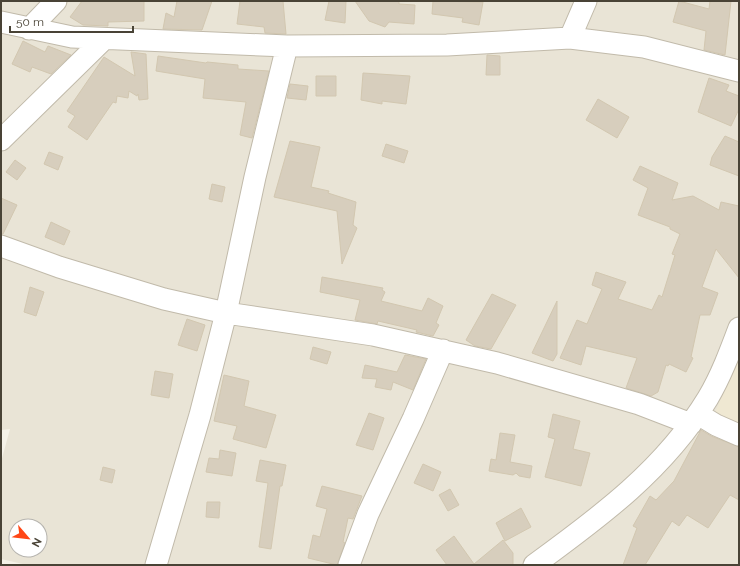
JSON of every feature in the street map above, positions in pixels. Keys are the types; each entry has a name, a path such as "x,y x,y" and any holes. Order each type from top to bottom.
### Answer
{"street":[{"path":"29,29 56,1"},
{"path":"570,38 586,1"},
{"path":"1,22 72,37 103,40 287,46 447,45 570,38 644,47 739,71"},
{"path":"1,140 103,40"},
{"path":"156,565 198,423 226,313 255,177 287,46"},
{"path":"1,246 164,299 226,313 373,335 442,350 566,381 638,404 716,425 739,435"},
{"path":"534,565 585,527 652,470 694,419 720,376 739,328"},
{"path":"348,565 368,514 413,419 442,350"}],"shaded area":[{"path":"1,1 739,1 739,565 27,565 1,559 1,462 10,429 1,430"},
{"path":"739,356 739,427 713,417"}],"building":[{"path":"82,1 144,1 144,21 108,22 108,26 83,25 70,17"},
{"path":"177,1 212,1 202,30 163,29 166,13 174,17"},
{"path":"240,1 283,1 286,34 265,33 264,27 237,24"},
{"path":"329,1 346,1 345,23 325,20"},
{"path":"355,1 399,1 399,4 415,5 414,24 389,22 385,27 369,21"},
{"path":"433,1 483,2 479,25 462,22 463,18 432,14"},
{"path":"679,1 709,9 710,1 731,1 725,55 704,50 706,31 673,22"},
{"path":"23,41 45,52 48,46 71,55 51,74 32,67 30,72 12,64"},
{"path":"131,52 146,54 148,99 139,100 138,94 137,96 129,91 128,98 117,96 116,103 113,102 87,140 68,127 75,116 67,111 104,57 135,76"},
{"path":"487,55 500,56 500,75 486,75"},
{"path":"158,56 206,63 238,65 238,69 269,71 252,138 240,135 246,102 203,98 205,79 156,71"},
{"path":"363,73 410,76 406,104 382,101 382,104 361,100"},
{"path":"316,76 336,76 336,96 316,96"},
{"path":"709,78 729,85 726,91 739,96 739,109 731,126 698,112"},
{"path":"290,84 308,86 306,100 287,98"},
{"path":"598,99 629,117 617,138 586,120"},
{"path":"725,136 739,142 739,176 710,165 712,157"},
{"path":"290,141 320,147 311,187 329,191 328,193 356,202 353,225 357,228 342,264 337,211 274,197"},
{"path":"386,144 408,151 404,163 382,156"},
{"path":"49,152 63,157 58,170 44,164"},
{"path":"15,160 26,168 17,180 6,172"},
{"path":"640,166 678,183 672,200 693,196 719,210 721,202 739,206 739,278 716,249 702,287 718,293 710,315 700,315 691,357 693,358 686,372 669,364 668,366 666,365 658,392 651,396 626,388 637,358 586,346 581,365 560,358 577,320 587,324 602,289 592,285 596,272 626,282 618,299 652,310 659,295 662,297 675,255 672,254 680,234 670,229 670,227 638,215 648,188 633,180"},
{"path":"212,184 225,187 222,202 209,199"},
{"path":"1,198 17,205 3,234 1,234"},
{"path":"51,222 70,231 64,245 45,237"},
{"path":"322,277 383,288 382,290 385,292 381,301 422,311 428,298 443,306 436,323 439,325 433,336 416,332 417,330 378,321 377,324 355,320 360,300 320,292"},
{"path":"30,287 44,292 36,316 24,312"},
{"path":"492,294 516,305 491,349 475,346 466,340"},
{"path":"557,301 557,354 553,361 532,353"},
{"path":"187,319 205,325 197,351 178,345"},
{"path":"313,347 331,352 327,364 310,359"},
{"path":"405,355 426,359 413,390 393,382 391,390 375,387 377,379 362,378 365,365 397,372"},
{"path":"155,371 173,374 169,398 151,395"},
{"path":"224,375 249,381 244,406 276,415 266,448 233,439 237,426 214,421"},
{"path":"369,413 384,418 373,450 356,445"},
{"path":"553,414 580,421 573,449 590,453 581,486 545,477 555,439 548,437"},
{"path":"701,430 711,436 739,447 739,500 730,495 708,528 687,515 679,526 672,521 645,565 623,565 637,528 633,526 650,496 656,500 674,481"},
{"path":"500,433 515,435 510,462 532,466 530,478 519,476 516,473 513,475 489,471 491,459 496,460"},
{"path":"220,450 236,453 232,476 206,472 209,458 219,459"},
{"path":"260,460 286,465 282,486 280,486 271,549 259,547 268,483 256,481"},
{"path":"423,464 441,472 433,491 414,483"},
{"path":"103,467 115,470 112,483 100,480"},
{"path":"322,486 362,496 353,519 348,518 343,542 345,543 337,565 308,558 313,535 320,537 327,509 316,506"},
{"path":"450,489 459,505 448,511 439,495"},
{"path":"207,502 220,502 219,518 206,517"},
{"path":"521,508 531,527 505,541 496,523"},
{"path":"454,536 474,564 503,540 513,553 513,565 447,565 436,550"}]}
